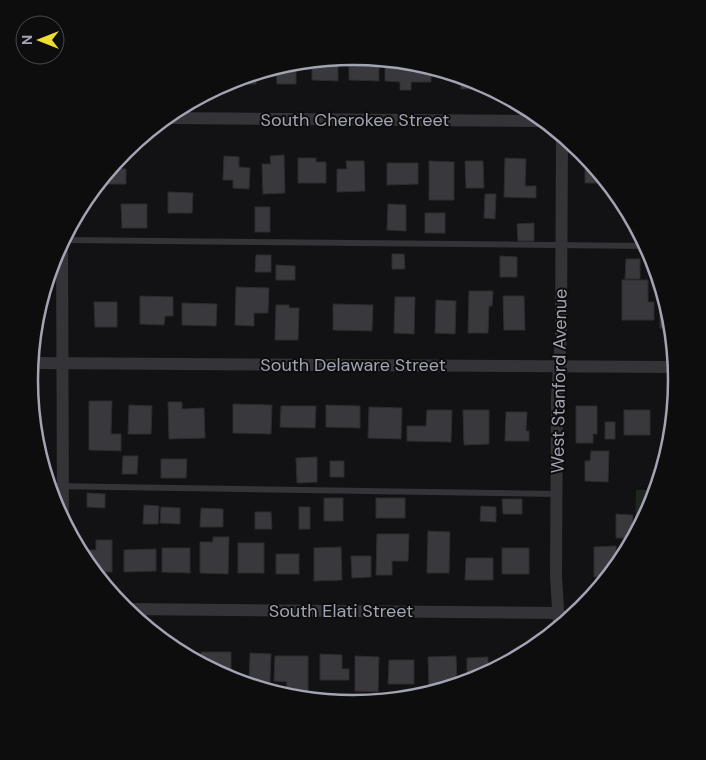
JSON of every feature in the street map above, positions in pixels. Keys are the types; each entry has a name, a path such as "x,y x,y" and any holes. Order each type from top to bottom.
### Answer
{"street":[{"name":"South Cherokee Street","path":"178,118 532,121"},
{"name":"West Stanford Avenue","path":"559,619 556,576 561,337 562,144"},
{"path":"63,257 63,503"},
{"name":"South Delaware Street","path":"38,363 668,367"},
{"name":"South Elati Street","path":"137,609 559,619"}],"lane":[{"path":"70,241 639,246"},
{"path":"56,486 557,494"}],"shaded area":[{"path":"636,490 648,490 644,501 635,521"}],"building":[{"path":"338,65 338,81 312,80 312,67"},
{"path":"349,65 379,66 379,81 349,80"},
{"path":"385,66 431,74 431,82 411,82 411,90 400,90 400,82 385,81"},
{"path":"296,70 296,84 277,84 276,74"},
{"path":"256,80 256,84 244,84"},
{"path":"461,84 473,89 461,89"},
{"path":"284,155 285,193 263,194 262,164 271,164 270,156"},
{"path":"224,156 239,157 239,167 250,168 249,189 233,188 233,180 223,180"},
{"path":"298,158 316,158 316,162 326,162 326,183 298,183"},
{"path":"505,158 526,159 525,186 536,186 536,198 504,197"},
{"path":"346,161 364,161 365,191 337,192 337,169 347,169"},
{"path":"429,161 454,162 454,200 429,200"},
{"path":"465,161 483,161 484,188 466,188"},
{"path":"387,163 418,163 418,184 387,185"},
{"path":"585,167 599,183 585,183"},
{"path":"119,169 126,169 126,184 106,184"},
{"path":"168,192 193,193 192,213 168,213"},
{"path":"485,194 496,194 495,219 484,218"},
{"path":"121,204 147,204 147,228 122,228"},
{"path":"388,204 406,205 406,231 387,230"},
{"path":"255,207 270,207 270,232 255,232"},
{"path":"425,213 445,213 445,233 425,233"},
{"path":"534,223 534,241 518,241 517,224"},
{"path":"392,254 404,254 405,269 392,269"},
{"path":"256,255 271,255 271,272 255,272"},
{"path":"500,256 517,257 517,277 500,277"},
{"path":"626,259 640,259 640,279 625,279"},
{"path":"276,265 295,266 295,280 276,280"},
{"path":"622,280 648,280 648,302 654,302 654,320 622,320"},
{"path":"236,287 269,288 268,313 254,313 254,326 235,325"},
{"path":"469,291 493,291 492,306 489,306 488,333 468,333"},
{"path":"140,296 173,297 173,316 165,316 164,325 140,324"},
{"path":"503,296 524,296 525,330 504,330"},
{"path":"395,297 415,297 414,334 394,333"},
{"path":"436,300 456,301 455,334 435,333"},
{"path":"94,302 117,302 117,327 95,327"},
{"path":"182,303 217,304 216,326 182,325"},
{"path":"333,304 373,305 372,331 333,330"},
{"path":"276,305 289,305 289,308 299,308 298,340 275,340"},
{"path":"660,308 664,328 660,328"},
{"path":"89,401 112,401 111,434 121,434 121,451 89,450"},
{"path":"168,402 182,402 182,409 204,408 205,438 169,439"},
{"path":"233,404 272,405 271,434 233,433"},
{"path":"129,405 152,406 151,434 128,434"},
{"path":"326,405 360,406 360,428 326,427"},
{"path":"281,406 316,406 315,428 280,427"},
{"path":"576,406 597,406 597,434 593,434 593,443 576,443"},
{"path":"369,407 402,408 401,439 368,438"},
{"path":"427,410 452,410 451,442 407,441 407,426 426,426"},
{"path":"463,410 489,410 489,444 464,445"},
{"path":"624,410 650,410 650,435 624,435"},
{"path":"506,412 527,412 526,431 529,431 529,441 505,441"},
{"path":"605,422 615,422 615,439 605,439"},
{"path":"591,451 609,451 608,482 585,481 585,461 590,461"},
{"path":"123,456 138,456 137,474 122,474"},
{"path":"317,457 317,482 297,483 296,458"},
{"path":"161,459 187,459 186,478 161,478"},
{"path":"330,461 344,461 344,477 330,477"},
{"path":"87,493 105,494 105,508 87,507"},
{"path":"324,498 343,498 343,521 324,521"},
{"path":"376,498 405,498 405,518 376,518"},
{"path":"502,499 522,499 522,514 503,514"},
{"path":"144,505 159,506 158,524 143,524"},
{"path":"481,506 496,507 496,522 480,521"},
{"path":"161,507 180,508 180,524 160,523"},
{"path":"299,507 310,507 310,529 299,529"},
{"path":"201,508 223,509 223,527 200,527"},
{"path":"255,512 271,512 272,529 255,529"},
{"path":"616,514 633,515 632,526 626,538 616,538"},
{"path":"428,531 450,532 449,573 427,573"},
{"path":"377,534 409,534 408,561 392,561 392,575 376,575"},
{"path":"213,537 229,537 228,574 200,573 200,542 213,542"},
{"path":"96,540 112,540 112,572 103,572 88,550 96,550"},
{"path":"238,543 264,543 264,573 238,573"},
{"path":"616,546 616,553 603,572 599,576 594,577 594,547"},
{"path":"341,547 342,580 314,581 314,548"},
{"path":"162,548 190,548 190,573 162,572"},
{"path":"502,548 529,548 529,574 502,574"},
{"path":"156,549 156,571 124,572 124,550"},
{"path":"276,554 299,554 299,574 276,574"},
{"path":"351,556 371,556 371,577 352,578"},
{"path":"466,558 493,558 493,580 465,580"},
{"path":"201,652 231,652 231,671 213,663 201,656"},
{"path":"250,653 271,654 270,683 249,678"},
{"path":"320,654 342,655 342,669 349,669 349,680 320,680"},
{"path":"275,656 308,656 308,692 286,688 287,682 274,681"},
{"path":"355,656 379,657 378,692 355,691"},
{"path":"456,656 457,678 429,686 428,657"},
{"path":"488,657 488,665 467,674 467,658"},
{"path":"389,660 414,660 414,684 388,684"}]}
